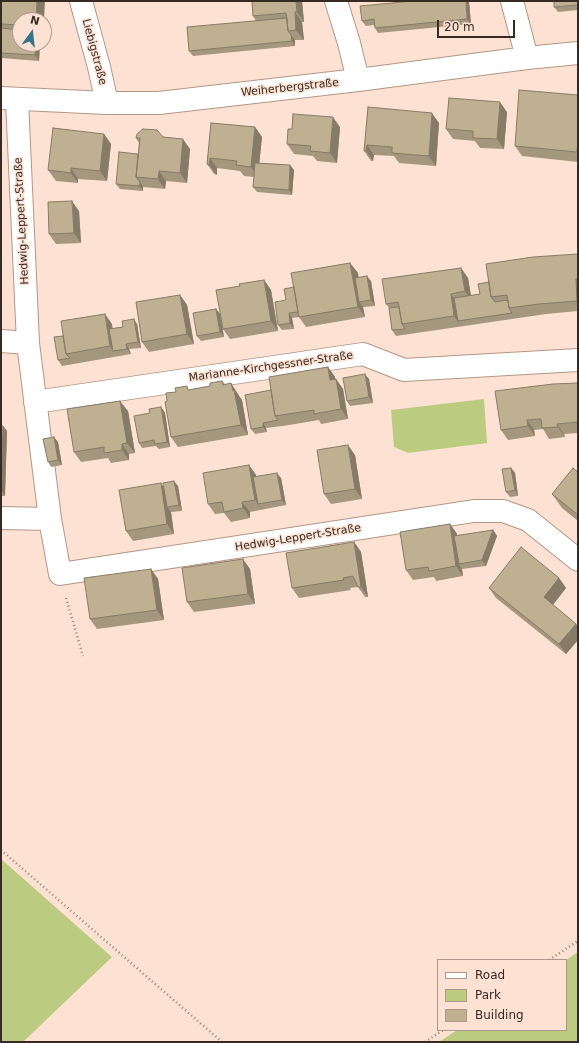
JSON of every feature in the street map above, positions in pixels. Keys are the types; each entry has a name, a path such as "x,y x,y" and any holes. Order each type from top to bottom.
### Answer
{"street":[{"name":"Liebigstraße","path":"81,1 107,102"},
{"path":"336,1 349,43 358,80"},
{"path":"512,1 527,58"},
{"name":"Weiherbergstraße","path":"9,99 159,103 578,53"},
{"name":"Hedwig-Leppert-Straße","path":"9,99 34,402 50,519 60,574 474,511 503,511 528,520 578,560"},
{"path":"1,341 28,343"},
{"name":"Marianne-Kirchgessner-Straße","path":"34,402 364,354 404,370 578,360"},
{"path":"1,518 50,519"}],"path":[{"path":"60,574 83,656"},
{"path":"1,850 222,1042"},
{"path":"551,959 578,941"},
{"path":"425,1042 442,1031"}],"green space":[{"path":"484,399 487,443 408,453 394,447 391,410"},
{"path":"1,859 112,957 23,1042 1,1042"},
{"path":"578,952 578,1042 439,1042 456,1031 567,1031 567,959"}],"building":[{"path":"1,1 37,1 36,12 12,12 12,25 1,24"},
{"path":"252,1 296,1 296,30 288,31 286,13 253,16"},
{"path":"413,1 466,1 467,19 375,28 374,19 362,21 360,6"},
{"path":"554,1 578,1 578,5 554,7"},
{"path":"287,18 288,31 291,35 292,41 189,51 187,27"},
{"path":"1,28 12,29 12,52 35,52 35,55 1,53"},
{"path":"519,90 578,95 577,152 515,146"},
{"path":"449,98 500,102 497,139 473,138 473,131 446,129"},
{"path":"368,107 432,113 429,156 392,153 392,147 367,145 366,151 364,151"},
{"path":"293,114 333,117 330,153 310,151 311,146 287,144 288,129 292,129"},
{"path":"211,123 255,127 251,167 236,165 237,161 210,158 209,165 207,164"},
{"path":"53,128 104,134 100,171 71,168 71,173 48,170"},
{"path":"143,129 157,130 163,137 183,139 180,173 159,171 158,179 136,177 140,138 136,138 137,134"},
{"path":"119,152 138,154 136,177 140,182 139,186 116,184"},
{"path":"255,163 290,165 289,190 253,187"},
{"path":"72,201 74,233 49,234 48,202"},
{"path":"578,254 578,280 576,279 577,301 509,308 507,295 491,297 486,264 533,257"},
{"path":"350,263 358,307 299,317 291,273"},
{"path":"461,268 465,291 451,294 454,316 402,324 398,302 386,304 382,279"},
{"path":"367,276 371,300 359,302 355,278"},
{"path":"264,280 271,321 223,329 216,290"},
{"path":"489,282 491,297 495,302 508,300 509,308 512,313 458,321 454,298 480,294 478,284"},
{"path":"294,287 298,312 289,313 290,323 278,325 275,302 286,300 284,289"},
{"path":"180,295 187,334 142,342 136,302"},
{"path":"399,307 402,324 405,329 392,330 389,308"},
{"path":"216,309 220,332 197,336 193,313"},
{"path":"105,314 110,346 66,354 61,321"},
{"path":"134,319 138,342 126,344 127,349 113,351 109,329 123,327 122,321"},
{"path":"63,336 66,354 70,358 58,360 54,337"},
{"path":"328,367 330,380 336,379 341,409 314,414 314,410 275,416 269,377"},
{"path":"365,374 369,397 347,401 343,378"},
{"path":"222,381 223,385 231,383 233,391 234,390 241,425 171,437 165,402 167,401 166,393 176,392 175,388 187,386 188,390 210,386 210,383"},
{"path":"578,383 578,422 557,424 558,427 542,428 541,419 527,420 528,426 501,430 495,391 553,384"},
{"path":"271,390 275,416 278,420 263,423 263,427 251,429 245,395"},
{"path":"120,401 127,443 122,444 122,450 104,453 104,447 74,452 67,409"},
{"path":"161,407 167,442 155,444 154,440 139,443 134,416 150,413 149,409"},
{"path":"1,426 3,426 2,457 1,455"},
{"path":"54,437 58,460 48,462 43,439"},
{"path":"348,445 355,489 324,494 317,450"},
{"path":"249,465 255,500 242,502 243,508 224,512 222,502 208,504 203,473"},
{"path":"511,468 515,490 506,492 502,469"},
{"path":"573,468 578,472 578,515 552,494"},
{"path":"277,473 282,500 258,504 253,477"},
{"path":"174,481 179,505 167,507 163,483"},
{"path":"161,483 167,524 126,531 119,490"},
{"path":"450,524 456,566 429,571 428,567 406,570 400,532"},
{"path":"493,530 482,560 459,564 454,536"},
{"path":"354,542 361,587 358,587 353,576 343,578 344,580 292,588 286,553"},
{"path":"521,547 559,578 544,597 576,624 559,644 489,588"},
{"path":"243,559 248,594 187,602 182,568"},
{"path":"151,569 157,610 90,619 84,578"}]}
